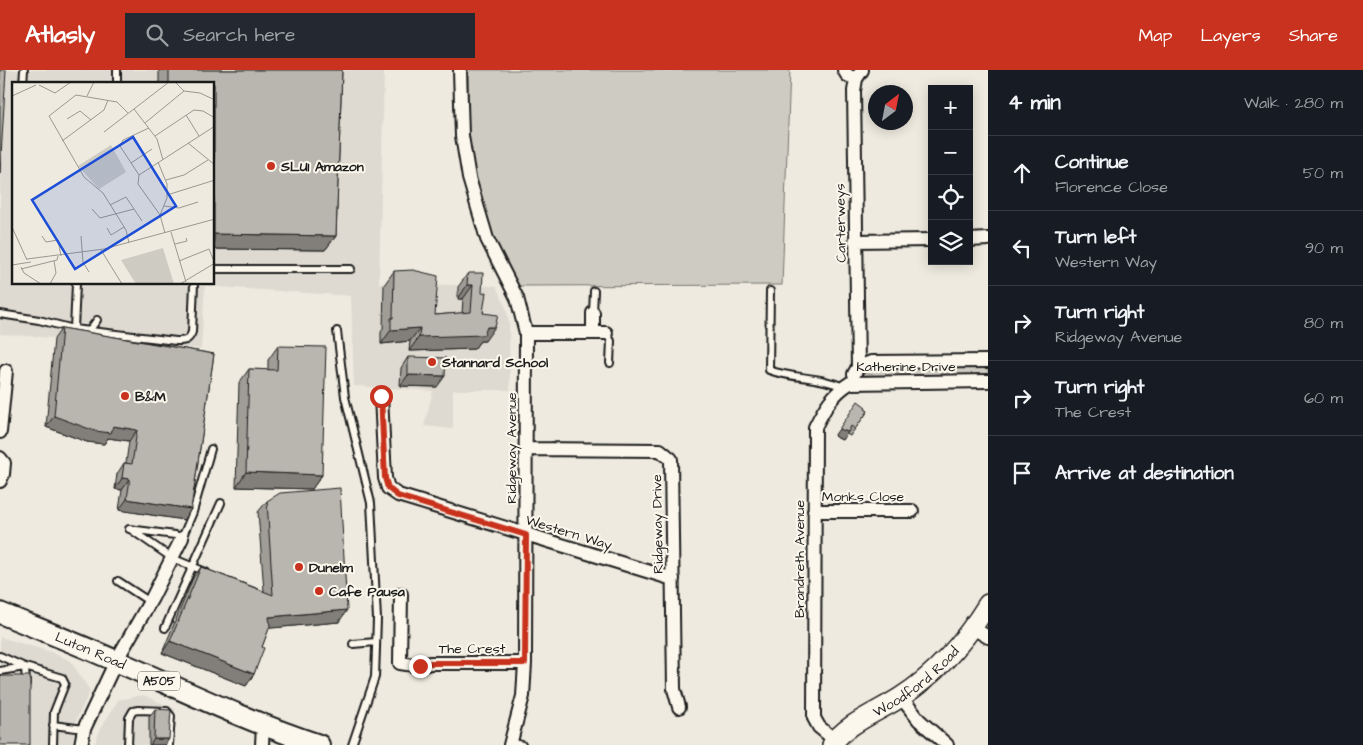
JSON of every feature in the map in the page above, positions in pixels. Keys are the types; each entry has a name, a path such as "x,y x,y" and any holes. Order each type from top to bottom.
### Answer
{"main road":[{"name":"Luton Road","path":"0,613 263,725 320,745"}],"street":[{"name":"Ridgeway Avenue","path":"460,70 462,136 469,178 487,239 517,298 526,333 525,663 523,696 514,744"},
{"name":"Carterweys","path":"844,70 847,75 859,75 854,91 858,367"},
{"path":"973,240 988,239"},
{"path":"855,241 928,240"},
{"path":"593,313 593,333"},
{"path":"526,333 606,333"},
{"name":"Katherine Drive","path":"846,385 858,367 871,362 988,360"},
{"path":"0,432 6,371"},
{"name":"Katherine Drive","path":"846,385 988,381"},
{"name":"Brandreth Avenue","path":"833,742 819,727 814,718 815,426 826,403 846,385"},
{"name":"Western Way","path":"381,396 385,478 388,488 398,496 673,579"},
{"name":"Ridgeway Drive","path":"526,449 660,450 671,459 674,689 679,707"},
{"path":"0,458 4,463 0,482"},
{"name":"Monks Close","path":"814,511 912,511"},
{"path":"81,745 84,729 116,661 150,602 182,538"},
{"name":"The Crest","path":"401,594 400,664 420,666 430,663 525,663"},
{"name":"Woodford Road","path":"833,742 854,725 901,697 928,678 955,651 981,632 988,604"},
{"path":"901,697 919,720 947,745"},
{"path":"262,745 263,725"}],"lane":[{"path":"215,269 351,269"},
{"path":"74,329 76,285"},
{"path":"0,314 39,320 74,329 185,340 190,337 192,332 194,285"},
{"path":"593,313 594,291"},
{"path":"770,292 769,370 779,374 846,385"},
{"path":"89,331 97,320"},
{"path":"337,331 345,397 371,503 377,619 375,677 352,745"},
{"path":"606,333 611,341 610,362"},
{"path":"211,449 193,512 182,538 176,535 129,529 172,558 216,575"},
{"path":"165,628 221,503"},
{"path":"118,581 150,602"},
{"path":"353,644 376,642"},
{"path":"0,656 25,667 62,678 65,684 54,712 53,745"},
{"path":"0,671 25,667"},
{"path":"25,667 26,696"},
{"path":"128,745 129,718 133,711 138,710 167,711 171,716 169,745"},
{"path":"53,725 84,729"}],"shaded area":[{"path":"0,70 384,70 379,283 496,286 506,308 509,323 510,390 453,390 453,429 424,426 433,391 354,386 351,296 205,286 201,349 0,334"},
{"path":"468,70 790,70 782,285 516,286 497,248 477,196 469,140"},
{"path":"988,366 988,376 863,377 863,367"},
{"path":"0,637 51,652 71,661 90,691 77,718 73,745 0,745"},
{"path":"143,695 175,709 174,745 94,745 101,728 118,700"}],"building":[{"path":"0,70 6,70 0,174"},
{"name":"SLU1 Amazon","path":"169,70 342,70 336,236 215,234 215,82 169,82"},
{"path":"413,270 438,276 435,315 471,312 473,285 467,285 468,273 483,273 482,293 486,292 483,313 498,315 495,327 487,327 484,335 419,337 420,328 391,330 394,271"},
{"name":"B&M","path":"62,328 214,354 191,509 127,499 130,479 122,478 124,463 132,464 137,430 113,426 111,433 95,431 54,416"},
{"path":"278,346 326,347 322,475 246,472 249,369 277,370"},
{"path":"408,357 446,358 445,376 408,375"},
{"path":"858,401 868,411 855,429 851,426 848,432 839,429"},
{"path":"340,488 347,610 269,617 270,626 254,674 170,641 201,567 273,595 267,501 280,493"},
{"path":"0,676 30,676 30,745 0,745"},
{"path":"155,709 171,710 169,739 154,739"}],"place":[{"name":"SLU1 Amazon","path":"271,166"},
{"name":"Stannard School","path":"432,362"},
{"name":"B&M","path":"125,396"},
{"name":"Dunelm","path":"299,567"},
{"name":"Cafe Pausa","path":"319,591"}],"route":[{"path":"381,396 385,478 388,488 398,496 526,535 525,663 430,663 420,666"}]}
